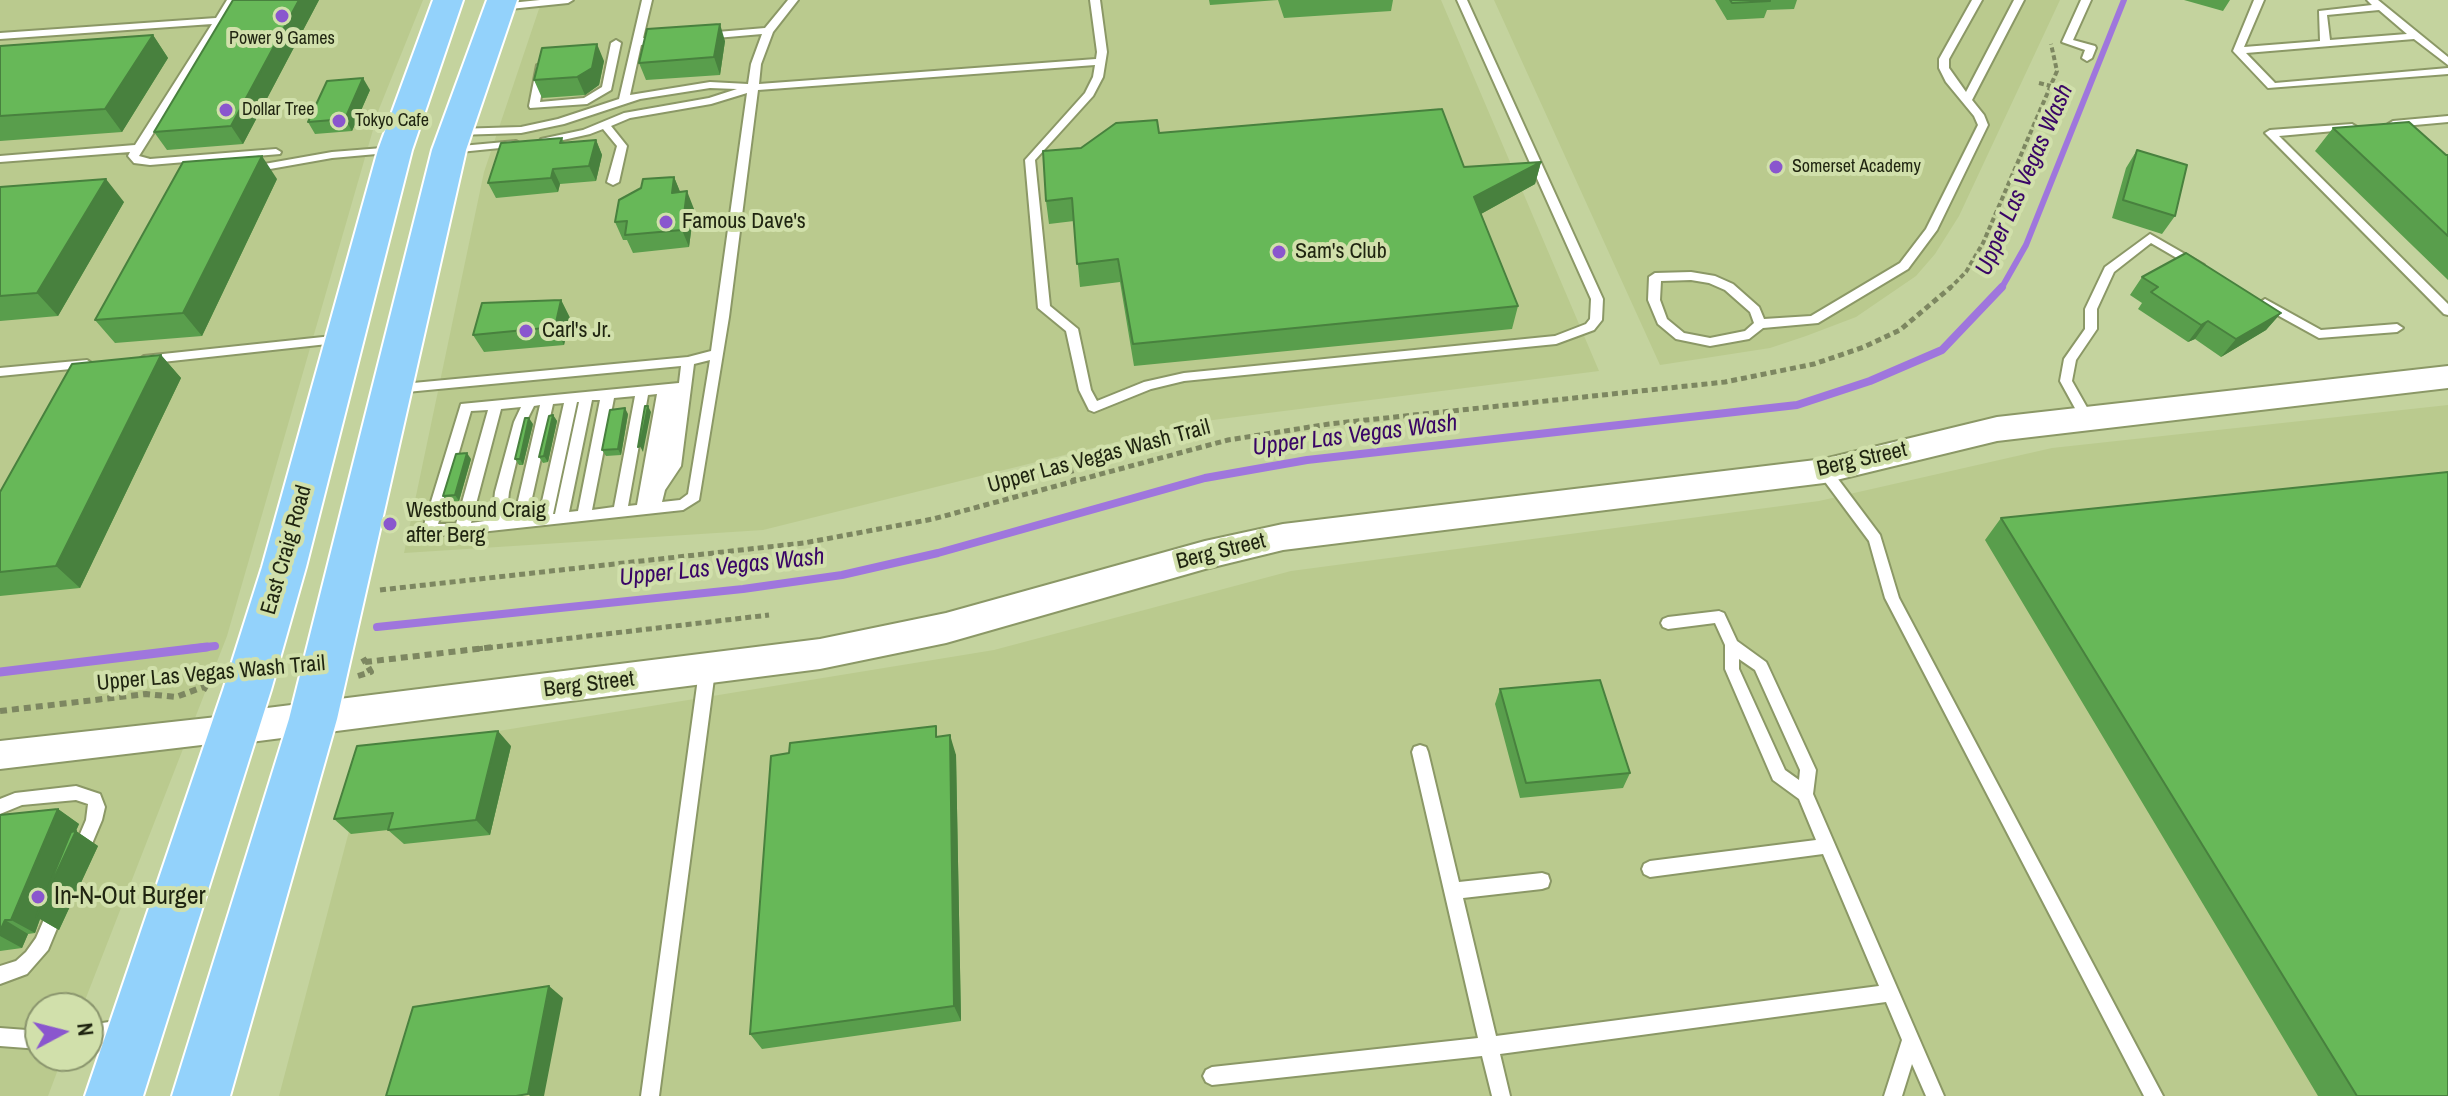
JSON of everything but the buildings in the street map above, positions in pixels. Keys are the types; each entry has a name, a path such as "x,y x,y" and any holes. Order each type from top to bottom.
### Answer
{"main road":[{"name":"East Craig Road","path":"114,1096 113,1030 241,709 284,567 395,150 448,0"},
{"path":"201,1096 318,700 452,141 501,4"},
{"path":"423,70 430,116 426,135 432,144 452,141"},
{"path":"395,150 415,158 416,190 437,198"}],"street":[{"name":"Berg Street","path":"0,755 241,709 318,700 707,671 820,654 934,631 1205,555 1283,537 1824,471 1960,436 2087,418 2448,377"}],"lane":[{"path":"232,0 133,156 138,161 150,162 276,152"},
{"path":"501,4 568,0"},
{"path":"623,102 647,0"},
{"path":"674,388 466,407 430,528 462,529 683,505 694,496 702,461 756,64 768,31 793,0"},
{"path":"1095,0 1101,62 1098,77 1089,94 1030,160 1044,308 1072,329 1085,390 1094,407 1148,385 1184,377 1556,340 1590,327 1596,320 1597,299 1462,0"},
{"path":"1760,324 1755,310 1729,287 1691,276 1655,277 1656,308 1662,321 1680,336 1695,341 1732,340 1749,335 1760,324 1814,320 1904,266 1931,230 1983,125 1950,80 1944,59 1977,0"},
{"path":"1967,100 2019,0"},
{"path":"2086,0 2067,42 2091,48 2087,58"},
{"path":"2238,51 2259,0"},
{"path":"2325,43 2322,13 2377,4 2448,62"},
{"path":"0,36 219,21"},
{"path":"695,37 768,31"},
{"path":"2238,51 2416,36"},
{"path":"636,42 666,39"},
{"path":"544,58 536,82 534,106 587,101 607,88 616,43"},
{"path":"2238,51 2272,86 2448,71"},
{"path":"452,141 560,122 677,89 710,85 753,87 1101,62"},
{"path":"452,141 564,138 655,108 711,101 753,87"},
{"path":"2386,124 2448,119"},
{"path":"605,125 622,146 613,182"},
{"path":"2370,125 2270,133 2448,311"},
{"path":"0,159 138,148"},
{"path":"239,170 332,155 395,150"},
{"path":"2087,418 2066,381 2070,359 2091,329 2091,309 2109,270 2150,238 2215,275"},
{"path":"2254,297 2319,334 2397,328"},
{"path":"135,360 242,352 344,339"},
{"path":"392,389 688,361 717,354"},
{"path":"649,509 674,388 688,361"},
{"path":"0,372 105,363"},
{"path":"649,509 658,489 674,388"},
{"path":"620,512 642,391"},
{"path":"584,515 608,394"},
{"path":"561,517 587,396"},
{"path":"545,519 572,397"},
{"path":"520,522 548,399"},
{"path":"499,524 502,492 528,401"},
{"path":"462,529 496,405"},
{"path":"1824,471 1875,539 1892,598 2154,1096"},
{"path":"1668,623 1719,617 1732,645 1732,669 1779,775 1805,794"},
{"path":"1732,645 1761,666 1808,770 1805,794 1935,1096"},
{"path":"650,1096 707,671"},
{"path":"1420,752 1501,1096"},
{"path":"0,807 21,798 76,793 94,799 97,807 42,944 21,968 0,975"},
{"path":"1650,869 1827,846"},
{"path":"1453,891 1542,881"},
{"path":"1212,1076 1489,1046 1891,993"},
{"path":"0,1037 24,1039"},
{"path":"1893,1096 1911,1039"}],"path":[{"name":"Upper Las Vegas Wash Trail","path":"377,602 380,588 764,550 819,541 933,519 1190,448 1259,434 1739,380 1814,364 1864,347 1900,330 1966,272 1983,243 2057,71 2049,48 2055,36"},
{"path":"2039,83 2051,86"},
{"path":"1070,468 1074,480"},
{"path":"366,643 365,662 769,615"},
{"name":"Upper Las Vegas Wash Trail","path":"318,700 371,672 365,662"},
{"name":"Upper Las Vegas Wash Trail","path":"0,711 146,694 176,697 203,687 241,709"}],"shaded area":[{"path":"0,0 423,0 379,109 227,636 88,992 24,992 24,1072 57,1072 48,1096 0,1096"},
{"path":"542,0 1441,0 1599,371 1197,422 763,530 404,553 484,172"},
{"name":"Somerset Academy","path":"1494,0 2060,0 1959,216 1935,254 1916,276 1856,317 1806,336 1770,348 1660,365"},
{"path":"2448,405 2448,1096 279,1096 370,752 994,650 1291,571 1819,501 2052,448"}],"waterway":[{"name":"Upper Las Vegas Wash","path":"2001,289 2026,245 2124,0"},
{"name":"Upper Las Vegas Wash","path":"377,627 743,589 842,575 938,553 1205,478 1307,460 1797,405 1870,381 1942,350 2002,287"},
{"name":"Upper Las Vegas Wash","path":"190,649 215,646"},
{"name":"Upper Las Vegas Wash","path":"0,672 207,647"}],"place":[{"name":"Power 9 Games","path":"282,16"},
{"name":"Dollar Tree","path":"226,110"},
{"name":"Tokyo Cafe","path":"339,121"},
{"name":"Somerset Academy","path":"1776,167"},
{"name":"Famous Dave's","path":"666,222"},
{"name":"Sam's Club","path":"1279,252"},
{"name":"Carl's Jr.","path":"526,331"},
{"name":"Westbound Craig after Berg","path":"390,524"},
{"name":"In-N-Out Burger","path":"38,897"}]}
